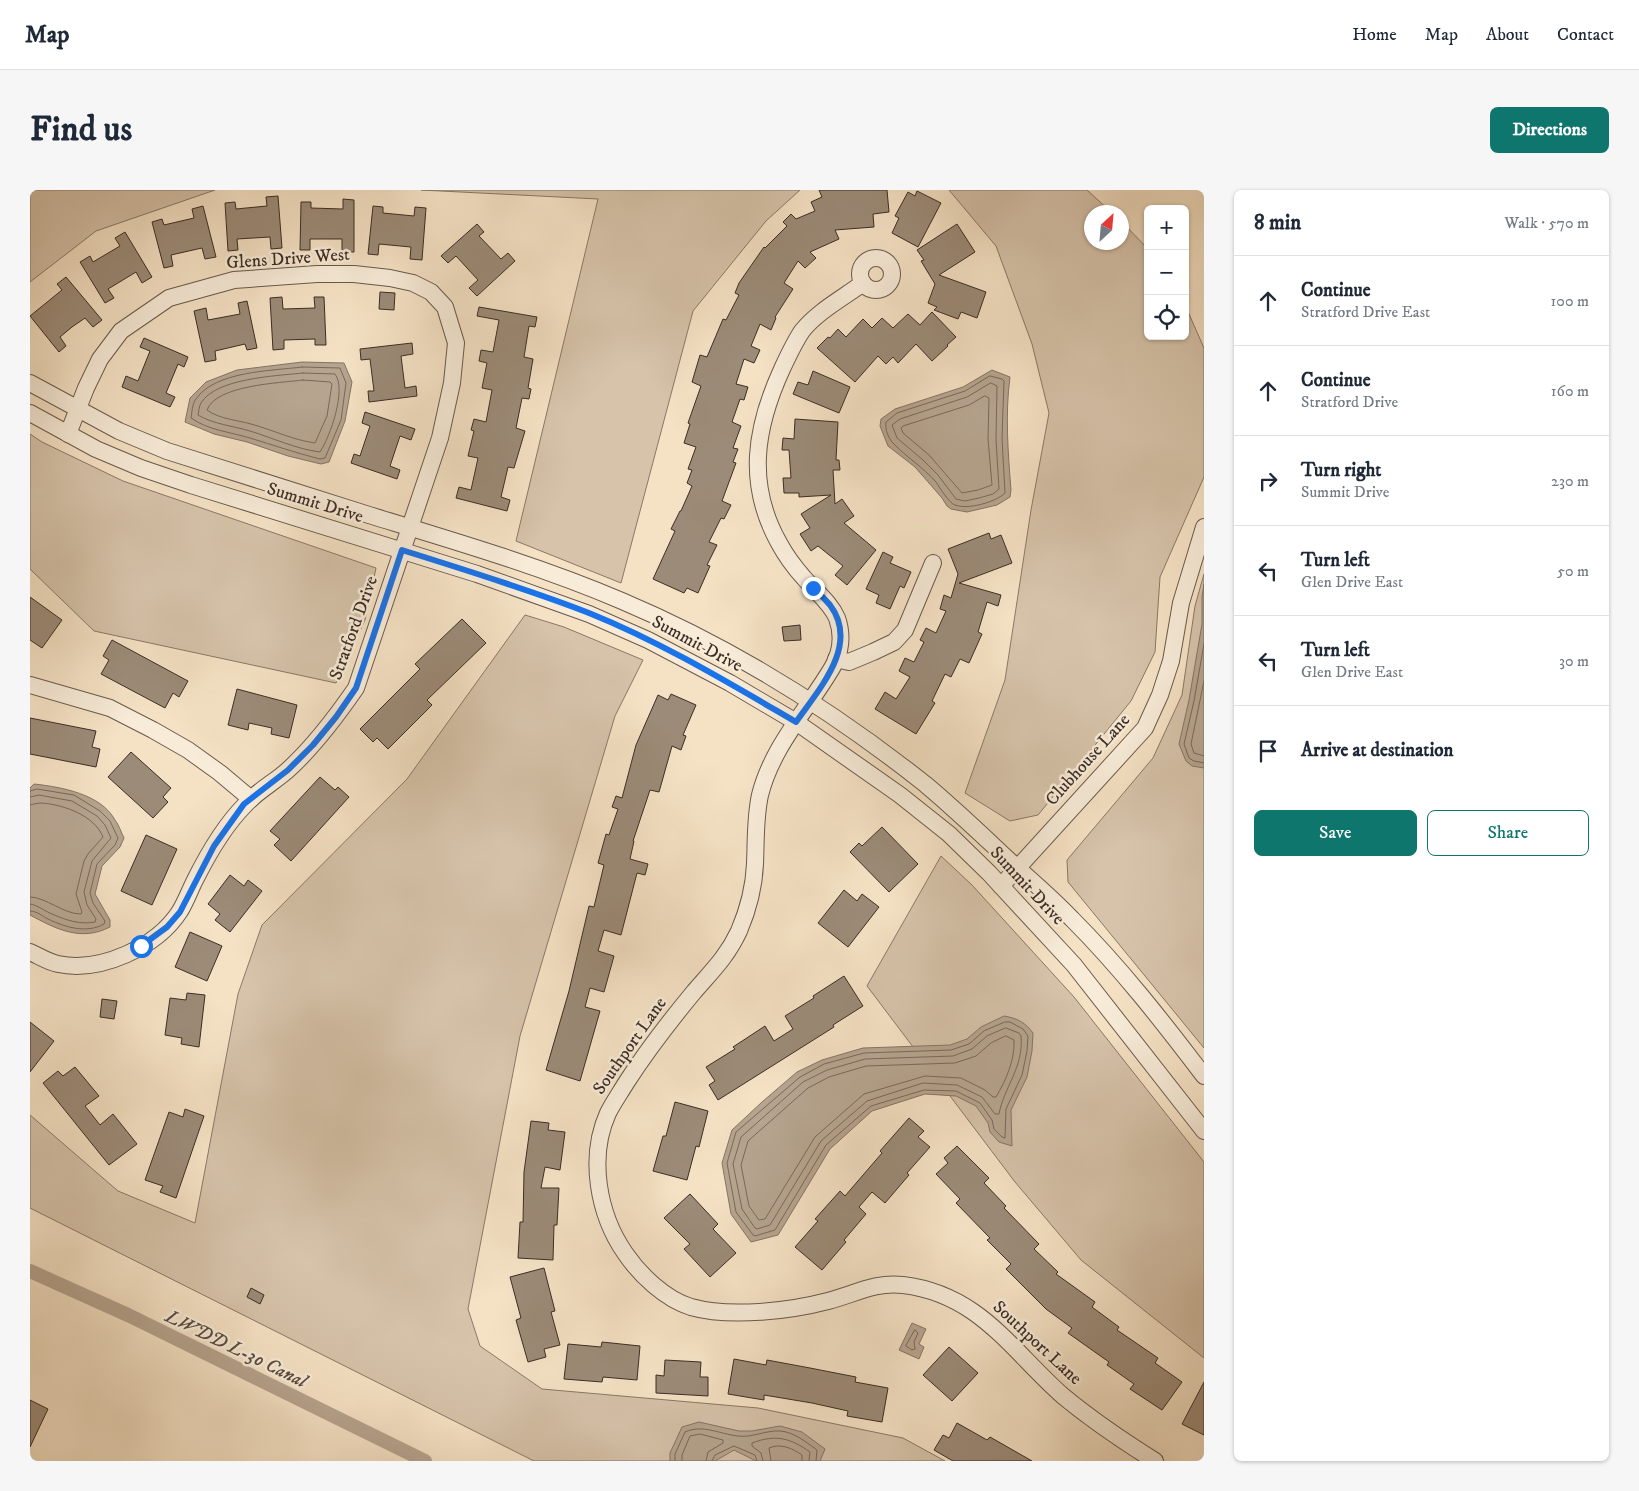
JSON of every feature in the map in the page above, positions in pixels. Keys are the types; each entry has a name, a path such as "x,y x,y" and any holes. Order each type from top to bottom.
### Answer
{"street":[{"name":"Glens Drive West","path":"68,434 100,359 121,331 169,298 234,280 317,274 354,274 413,283 431,292 445,307 456,343 452,383 440,438 402,550"},
{"path":"863,283 810,323 792,346 770,396 763,418 758,446 758,475 762,497 768,519 777,540 789,560 803,578 830,605 838,622 841,641 836,659 849,662 894,642 904,630 933,564"},
{"name":"Summit Drive","path":"30,383 119,431 167,451 529,565 624,602 718,647 811,701 855,731 927,786 1072,918 1170,1031 1204,1076"},
{"name":"Summit Drive","path":"30,413 96,449 191,486 402,550 486,577 590,614 648,640 730,683 796,722 900,795 949,834 1001,886 1074,965 1204,1131"},
{"name":"Clubhouse Lane","path":"1001,886 1145,728 1160,696 1171,661 1181,603 1204,527"},
{"name":"Stratford Drive","path":"30,952 59,964 98,963 126,954 152,940 167,927 180,912 214,846 244,804 288,770 313,745 356,688 402,550"},
{"name":"Southport Lane","path":"836,659 777,752 769,768 761,793 756,820 755,866 752,892 738,934 720,964 696,990 646,1054 606,1117 598,1159 598,1180 604,1212 612,1231 635,1267 650,1282 665,1293 693,1307 749,1312 783,1310 839,1298 880,1284 917,1288 945,1296 983,1318 1063,1396 1116,1437 1155,1461"},
{"path":"30,685 110,708 153,730 196,756 251,799"}],"shaded area":[{"path":"30,190 215,190 96,231 30,282"},
{"path":"421,190 800,190 766,221 693,311 621,583 516,541 598,199"},
{"path":"949,190 1087,190 1103,205 1084,205 1084,250 1129,250 1129,229 1144,245 1144,340 1189,340 1189,314 1204,348 1204,477 1160,577 1155,652 1131,701 1038,815 1010,821 965,793 1005,680 1031,510 1049,413 1032,344 996,246"},
{"path":"30,434 42,442 123,481 376,568 365,620 336,683 94,631 30,569"},
{"path":"1204,574 1204,1048 1068,882 1067,860 1153,758 1182,695 1195,606"},
{"path":"525,615 564,627 643,660 615,716 520,1036 468,1309 480,1346 542,1389 758,1408 903,1438 945,1461 534,1461 30,1208 30,1115 118,1191 195,1223 238,994 262,925 407,779"},
{"path":"941,856 972,885 1074,997 1204,1162 1204,1358 1081,1260 1015,1182 867,986"}],"water":[{"path":"302,362 344,363 352,382 345,421 329,462 321,464 288,456 247,442 214,434 185,422 190,398 206,382 237,370"},
{"path":"992,370 1010,377 1007,419 1010,497 997,505 967,512 951,509 915,467 888,446 880,426 881,419 895,409 963,387"},
{"path":"1204,584 1204,768 1192,766 1186,761 1179,744 1189,700 1202,624"},
{"path":"34,784 68,790 90,798 109,811 118,824 124,838 120,847 102,866 95,894 110,920 110,927 89,933 69,932 49,925 30,915 30,788"},
{"path":"1004,1016 1021,1021 1033,1033 1027,1077 1011,1110 1012,1146 999,1142 990,1132 988,1123 976,1106 956,1096 925,1094 872,1111 830,1149 778,1235 751,1242 731,1214 722,1163 732,1130 762,1102 797,1072 822,1060 863,1048 950,1045 967,1039 981,1027"},
{"path":"912,1323 926,1329 919,1344 924,1347 919,1359 899,1350"},
{"path":"699,1422 739,1431 752,1431 780,1426 802,1432 825,1449 820,1461 756,1461 734,1450 715,1461 670,1461 670,1453 682,1427"}],"building":[{"path":"819,190 887,190 889,212 873,214 874,227 835,230 839,239 810,252 816,258 805,268 798,261 784,283 793,289 775,317 771,330 760,324 751,346 760,350 754,363 744,359 736,384 748,387 744,400 740,399 732,422 741,426 733,448 738,449 733,462 736,463 722,501 731,505 724,519 721,518 709,542 717,545 707,565 710,566 698,593 687,588 684,593 653,579 675,531 671,529 692,486 687,483 692,470 688,469 696,447 684,443 690,424 688,423 701,386 692,382 700,355 707,357 723,319 726,320 739,295 735,293 739,283 764,247 787,226 783,222 791,214 796,219 815,211 811,202 822,197"},
{"path":"917,191 941,203 918,247 892,233 899,218 895,216 908,192 915,196"},
{"path":"278,196 282,248 271,249 270,237 237,239 238,250 228,251 225,203 235,202 236,209 267,206 266,197"},
{"path":"343,199 354,200 354,252 342,252 342,239 310,239 310,250 300,250 301,202 311,202 311,208 343,209"},
{"path":"203,206 216,257 205,259 202,248 171,255 173,266 164,268 152,222 162,219 164,225 194,218 192,209"},
{"path":"373,206 383,207 383,213 414,216 415,207 426,208 422,260 410,259 411,247 379,244 378,255 368,254"},
{"path":"477,224 484,232 479,236 501,259 508,253 515,261 477,296 469,288 478,280 456,256 448,263 441,256"},
{"path":"957,224 975,252 939,275 986,292 977,318 961,312 958,319 934,310 937,307 928,303 935,284 921,261 924,260 917,250"},
{"path":"125,232 152,277 142,283 136,272 108,289 114,298 105,303 80,262 90,256 93,262 120,246 115,238"},
{"path":"66,277 102,320 93,327 85,318 72,327 60,337 66,346 59,352 30,316 62,290 57,284"},
{"path":"380,292 395,293 394,310 379,309"},
{"path":"282,297 283,309 315,308 314,297 324,297 326,345 315,345 315,339 284,340 284,349 273,350 270,298"},
{"path":"247,301 257,348 247,350 245,344 215,351 216,360 205,362 194,311 206,308 208,320 240,314 238,303"},
{"path":"479,307 537,317 535,327 529,326 524,357 533,359 528,388 531,389 529,399 522,398 516,428 525,431 514,468 508,467 501,497 510,500 507,511 456,498 459,487 471,490 478,458 468,456 474,431 471,430 474,419 486,422 492,390 482,388 487,363 479,361 481,350 493,352 499,320 477,316"},
{"path":"932,312 956,337 932,361 916,344 898,363 893,357 886,364 878,356 855,382 817,348 838,329 846,337 863,319 872,328 882,318 893,328 908,314 920,325"},
{"path":"144,338 188,357 184,367 178,364 166,393 175,397 170,407 122,387 126,376 138,381 150,351 140,347"},
{"path":"412,343 413,354 401,356 405,388 416,386 417,396 369,402 368,391 374,391 370,359 361,360 360,349"},
{"path":"813,371 850,387 839,413 793,394 798,382 808,385"},
{"path":"365,412 415,429 411,440 400,436 390,466 400,470 397,479 351,463 354,454 360,456 370,426 362,423"},
{"path":"795,419 838,422 836,460 839,460 840,470 833,470 835,504 842,499 854,516 844,523 876,550 847,585 835,575 843,566 818,546 811,551 800,534 810,528 801,514 831,495 799,497 799,493 784,493 783,478 791,478 789,450 782,450 783,438 794,439"},
{"path":"989,533 991,539 1001,535 1012,563 959,583 1001,595 998,606 987,602 978,632 982,634 969,663 960,659 951,677 945,674 932,701 935,703 916,734 875,709 885,692 896,699 910,677 899,671 905,658 914,662 924,642 920,640 926,628 936,633 946,611 940,609 944,595 951,598 958,574 948,549"},
{"path":"883,552 893,557 890,563 911,572 904,588 900,586 890,609 876,603 879,595 866,589"},
{"path":"30,597 62,620 42,648 30,640"},
{"path":"462,619 486,643 427,700 432,705 388,749 377,738 373,742 360,729 420,669 415,664"},
{"path":"800,625 801,640 784,641 782,627"},
{"path":"112,640 188,681 179,697 173,693 165,708 101,674 109,660 103,656"},
{"path":"237,689 297,705 289,738 271,734 272,728 249,723 248,730 228,725"},
{"path":"671,694 696,705 683,735 686,736 681,750 672,746 659,792 650,790 633,841 630,859 648,864 645,875 637,873 621,935 604,930 598,951 614,956 604,992 590,988 585,1007 600,1011 580,1081 546,1070 569,991 589,906 594,907 604,865 598,863 606,834 609,835 618,809 612,807 616,796 622,798 636,745 658,695 668,700"},
{"path":"30,718 96,731 92,747 100,749 96,767 30,754"},
{"path":"131,752 171,788 163,797 168,802 153,818 108,777"},
{"path":"320,777 335,790 338,787 349,797 291,861 274,845 280,839 270,831"},
{"path":"882,827 918,864 889,892 850,852 859,843 862,846"},
{"path":"146,835 177,849 152,905 121,891"},
{"path":"230,875 244,886 248,880 262,891 230,932 215,920 220,914 208,904"},
{"path":"844,890 857,901 862,894 879,907 848,947 818,923"},
{"path":"190,932 222,946 207,981 175,967"},
{"path":"844,976 863,1006 833,1025 834,1027 718,1100 709,1085 715,1081 706,1067 735,1049 733,1047 765,1026 774,1041 793,1029 785,1016"},
{"path":"187,993 205,995 199,1047 181,1044 182,1038 165,1035 170,998 186,1000"},
{"path":"102,999 117,1001 114,1019 100,1017"},
{"path":"30,1022 54,1041 30,1072"},
{"path":"75,1067 99,1096 85,1106 100,1125 113,1114 137,1144 109,1165 43,1083 58,1071 63,1076"},
{"path":"675,1102 708,1111 699,1147 696,1146 687,1180 653,1171 663,1136 666,1136"},
{"path":"185,1109 204,1116 176,1198 160,1192 163,1186 145,1180 169,1112 183,1117"},
{"path":"909,1118 924,1131 918,1137 930,1147 907,1173 909,1175 885,1203 872,1192 859,1207 866,1214 844,1240 846,1242 822,1270 795,1247 818,1221 815,1219 840,1191 845,1196"},
{"path":"531,1121 549,1123 548,1130 565,1132 560,1170 545,1167 541,1188 559,1188 557,1225 554,1225 553,1260 518,1258 520,1222 523,1222 524,1172"},
{"path":"957,1146 989,1178 984,1183 1006,1206 1004,1208 1039,1244 1034,1249 1058,1272 1056,1274 1095,1302 1092,1307 1119,1327 1117,1330 1158,1358 1155,1363 1182,1382 1162,1410 1130,1389 1134,1384 1107,1365 1109,1362 1068,1333 1072,1328 1046,1309 1006,1269 1011,1264 987,1240 990,1238 956,1203 960,1199 936,1174 948,1163 944,1158"},
{"path":"690,1194 718,1224 713,1229 736,1253 710,1277 684,1249 690,1244 664,1218"},
{"path":"544,1268 555,1311 551,1312 560,1345 544,1349 546,1357 528,1362 516,1320 521,1318 510,1277"},
{"path":"251,1288 264,1295 260,1304 247,1297"},
{"path":"602,1342 640,1346 637,1380 603,1377 602,1382 564,1379 568,1344 601,1347"},
{"path":"949,1347 978,1373 952,1401 923,1375"},
{"path":"734,1359 766,1365 767,1360 810,1368 856,1377 855,1382 888,1388 882,1422 847,1416 848,1411 812,1403 764,1395 764,1400 728,1394"},
{"path":"665,1360 701,1362 700,1377 708,1377 708,1396 656,1393 656,1375 664,1376"},
{"path":"1204,1382 1204,1435 1182,1424"},
{"path":"30,1400 48,1409 30,1447"},
{"path":"957,1423 987,1440 990,1437 1032,1461 953,1461 934,1450 943,1435 949,1438"}],"waterway":[{"name":"LWDD L-30 Canal","path":"30,1271 128,1315 425,1461"}],"route":[{"path":"141,946 152,940 167,927 180,912 214,846 244,804 288,770 313,745 356,688 402,550 590,614 648,640 730,683 796,722 832,668 840,650 841,641 838,622 830,605 813,588"}]}
